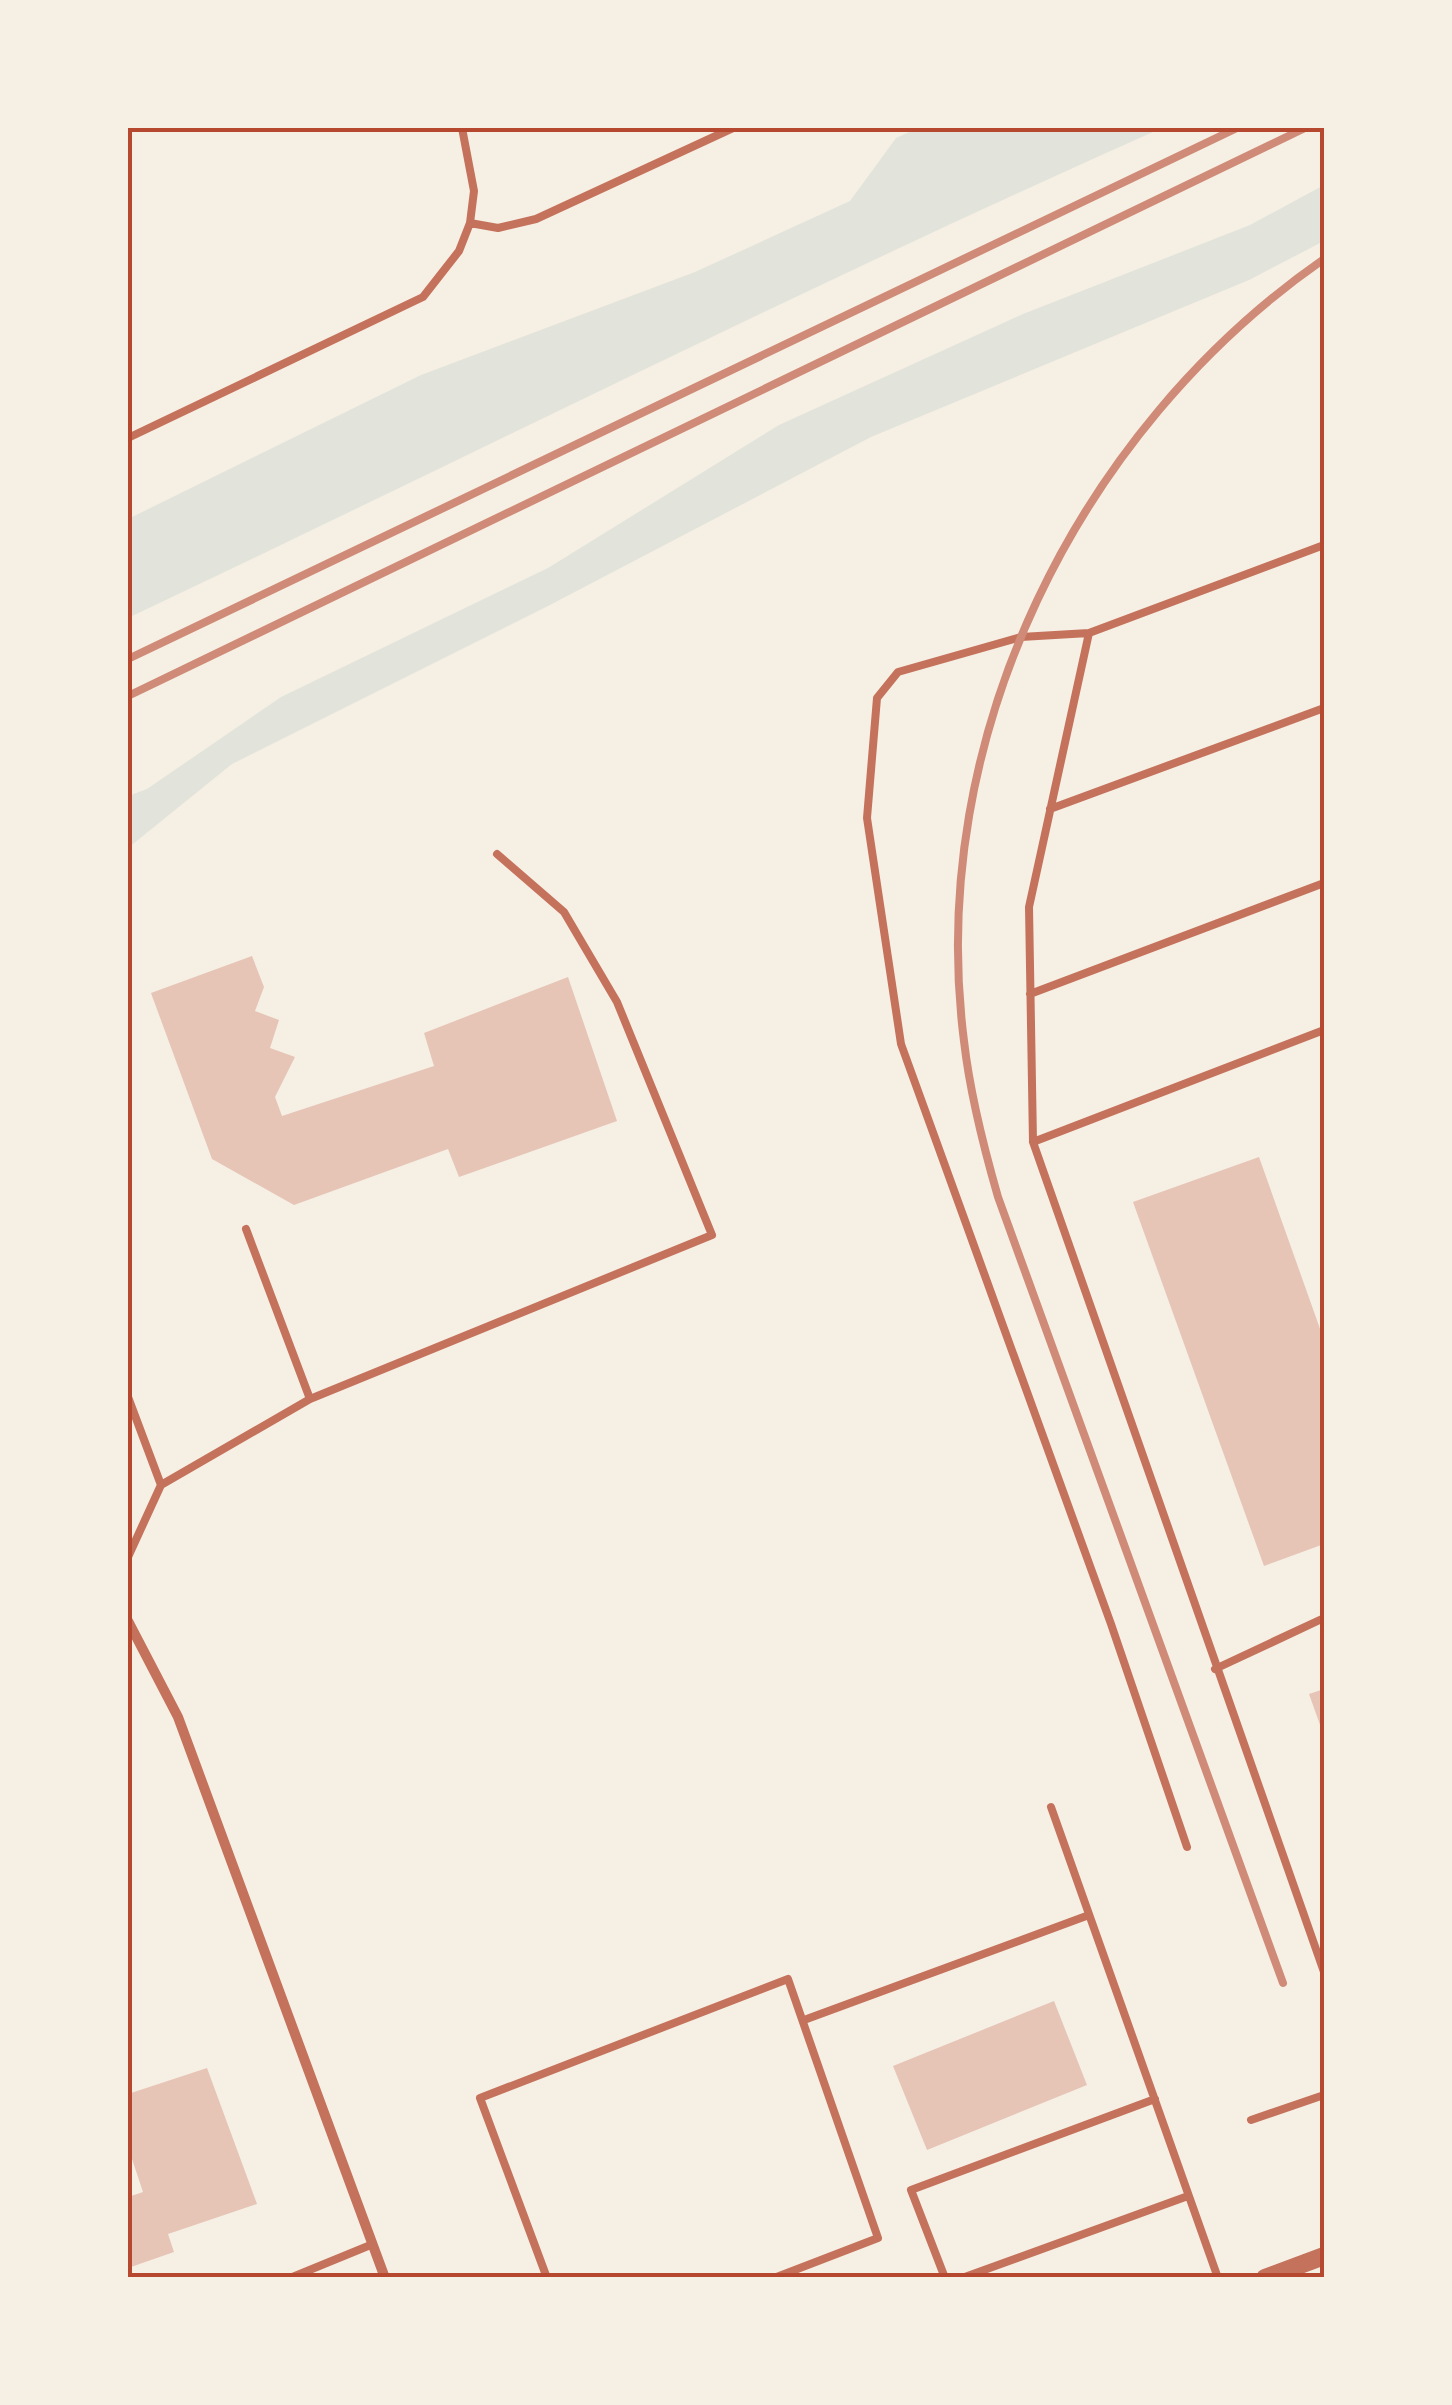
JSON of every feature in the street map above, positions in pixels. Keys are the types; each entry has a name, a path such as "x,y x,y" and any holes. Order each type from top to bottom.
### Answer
{"street":[{"path":"128,1622 178,1718 385,2278"},
{"path":"1265,2278 1324,2256"}],"lane":[{"path":"128,438 422,297 459,250 470,222 474,191 462,128"},
{"path":"470,222 498,228 536,220 732,128"},
{"path":"1187,1847 1111,1624 900,1044 867,818 877,698 898,672 1021,637 1089,633 1324,545"},
{"path":"1089,633 1029,907 1032,1142 1324,1972"},
{"path":"1050,809 1324,708"},
{"path":"128,1558 161,1485 310,1399 712,1234 617,1002 564,912 498,854"},
{"path":"1030,994 1324,884"},
{"path":"1032,1142 1324,1030"},
{"path":"246,1228 310,1399"},
{"path":"128,1397 161,1485"},
{"path":"1215,1669 1324,1618"},
{"path":"1051,1807 1218,2278"},
{"path":"804,2020 1089,1915"},
{"path":"548,2278 480,2098 788,1979 878,2238 774,2278"},
{"path":"1251,2120 1324,2095"},
{"path":"945,2278 911,2190 1155,2100"},
{"path":"962,2278 1188,2196"},
{"path":"290,2278 373,2244"}],"shaded area":[{"path":"918,128 1162,128 772,308 128,618 128,519 421,375 695,272 850,201 896,138"},
{"path":"1324,185 1324,241 1249,280 871,437 548,606 232,764 128,848 128,796 147,789 281,697 548,568 779,425 1023,314 1250,225"}],"building":[{"path":"252,956 264,987 255,1011 279,1020 270,1048 295,1057 275,1097 282,1116 434,1066 424,1033 568,977 617,1121 459,1177 448,1149 294,1205 212,1159 151,993"},
{"path":"1259,1157 1324,1340 1324,1544 1264,1566 1133,1202"},
{"path":"1324,1689 1324,1736 1309,1694"},
{"path":"1054,2001 1087,2085 927,2150 893,2066"},
{"path":"207,2068 257,2204 168,2234 174,2252 128,2268 128,2197 143,2192 128,2147 128,2094"}],"railway":[{"path":"128,659 1237,128"},
{"path":"128,696 1305,128"},
{"path":"1283,1983 998,1197 964,1041 958,927 969,815 996,706 1037,600 1092,502 1158,411 1236,329 1324,259"}]}
